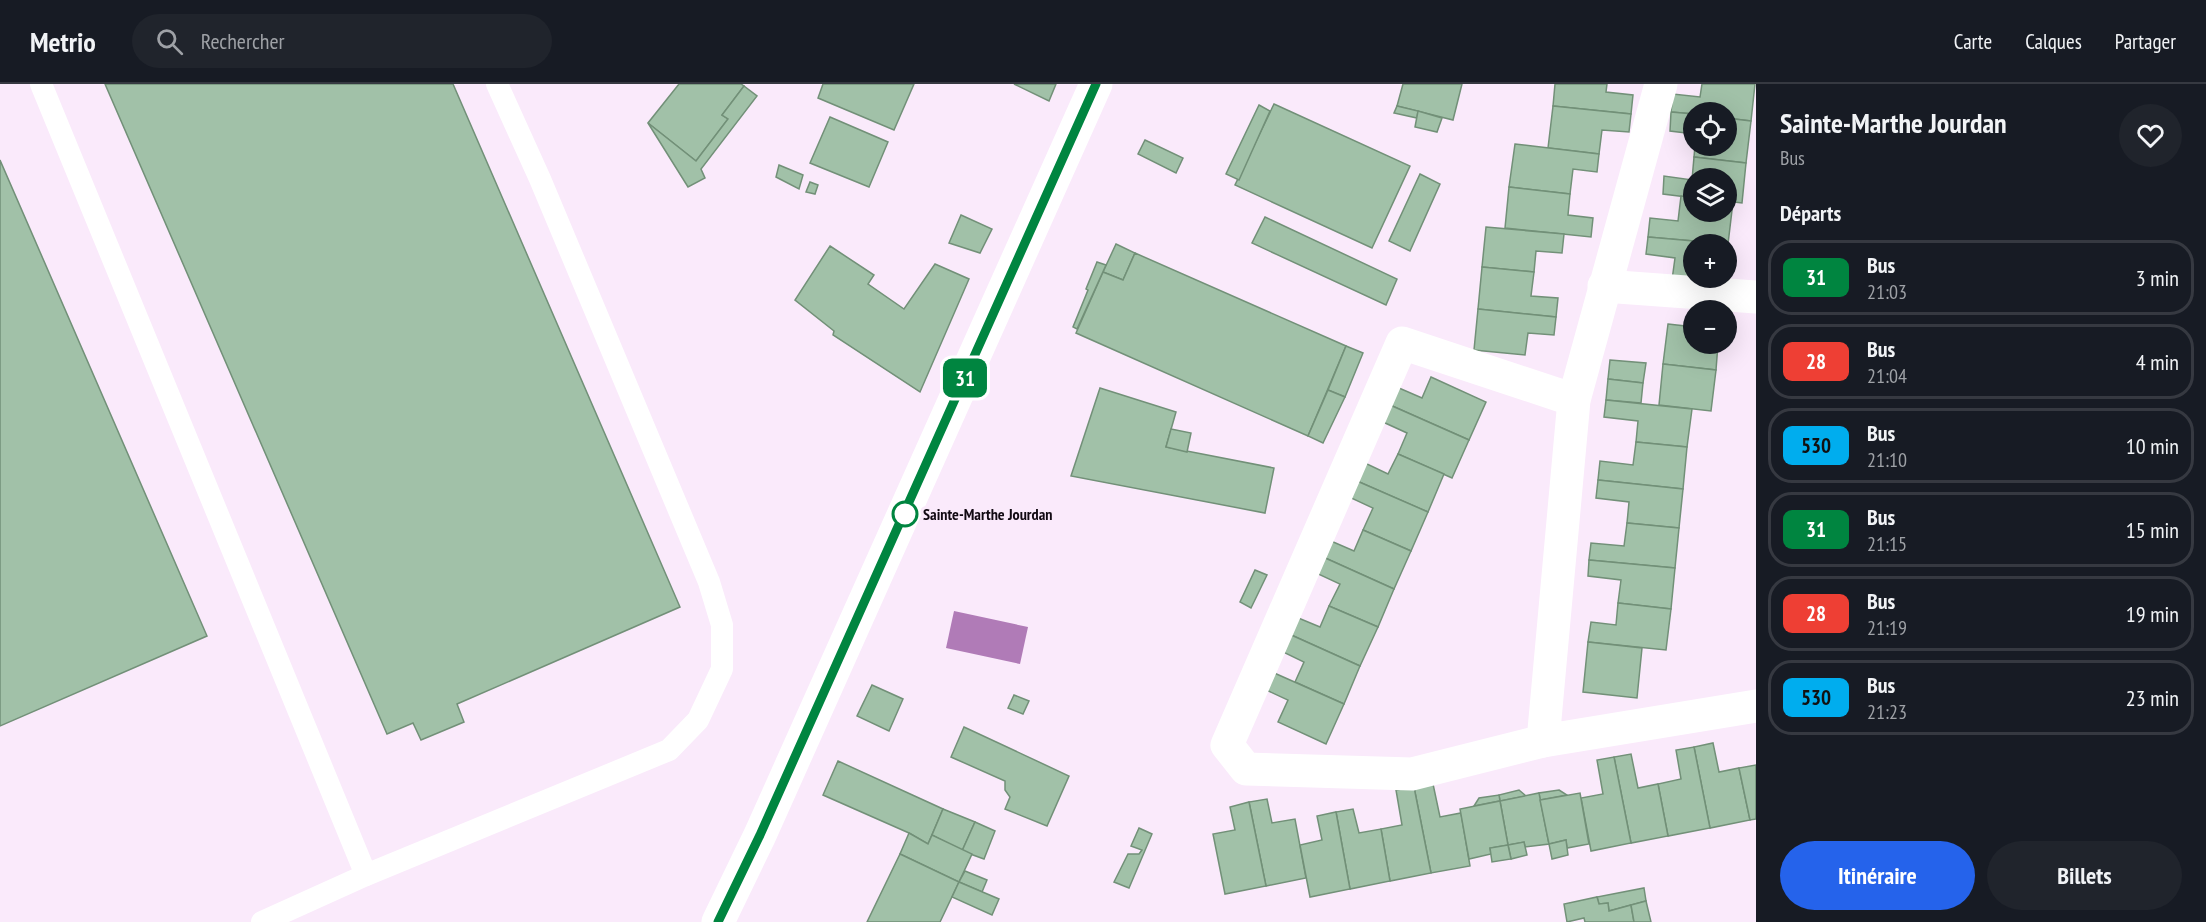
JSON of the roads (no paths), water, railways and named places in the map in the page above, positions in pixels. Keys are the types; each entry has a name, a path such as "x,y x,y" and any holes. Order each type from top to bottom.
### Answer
{"street":[{"path":"718,922 765,824 1096,84"},
{"path":"1543,741 1574,400 1661,84"},
{"path":"1604,286 1756,297"},
{"path":"1574,400 1402,343 1227,745 1246,769 1412,774 1543,741 1756,706"}],"lane":[{"path":"40,84 366,875"},
{"path":"262,922 366,875 669,750 698,720 722,669 722,624 709,582 545,190 497,84"}],"place":[{"name":"Sainte-Marthe Jourdan","path":"905,514"}]}
